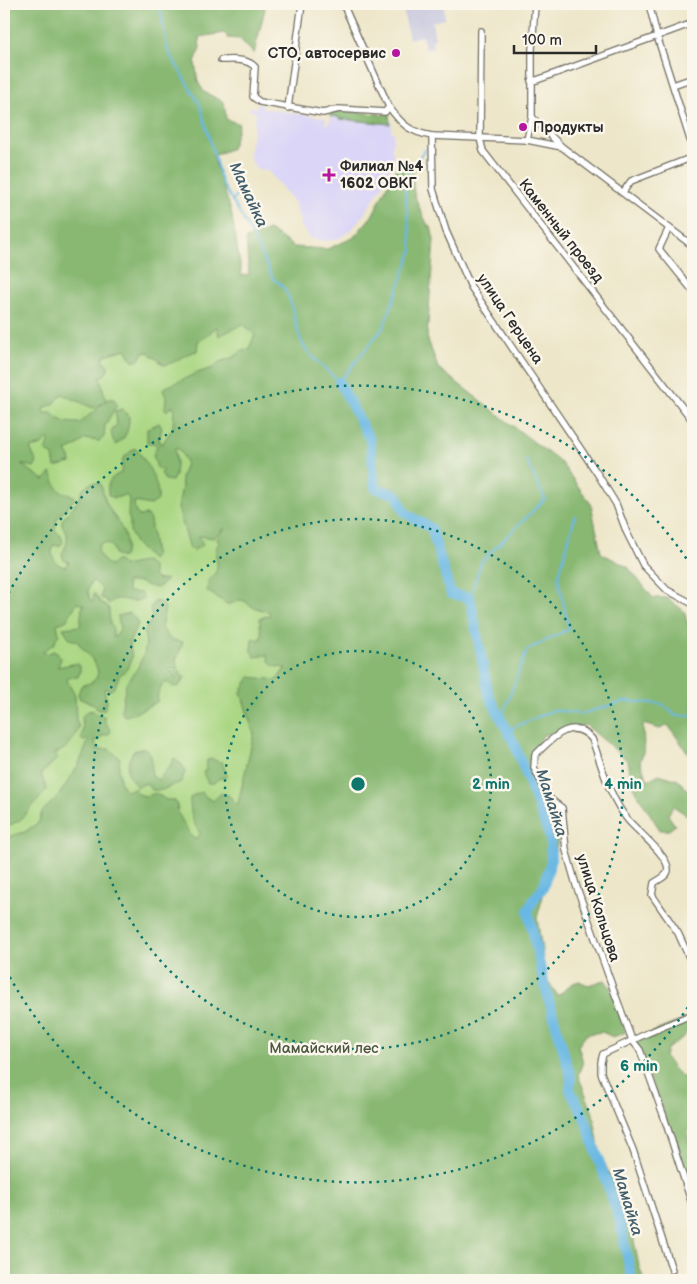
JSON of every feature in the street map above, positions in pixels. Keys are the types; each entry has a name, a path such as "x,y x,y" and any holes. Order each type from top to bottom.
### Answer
{"street":[{"path":"288,108 302,4"},
{"path":"343,4 390,107 398,121 404,125 418,133 432,136 527,140 562,147"},
{"path":"527,140 533,109 531,81 535,4"},
{"path":"649,4 656,36 693,149"},
{"path":"531,81 693,23"},
{"name":"Каменный проезд","path":"481,32 480,138 483,151 693,422"},
{"path":"220,60 250,62 255,67 253,97 260,102 323,113 339,109 385,112 390,107"},
{"path":"673,85 693,78"},
{"path":"532,118 562,147 693,246"},
{"name":"улица Герцена","path":"432,136 434,189 446,231 471,287 602,481 616,504 626,533 643,564 667,590 693,604"},
{"path":"622,192 631,181 693,157"},
{"path":"669,228 659,249 693,291"},
{"name":"улица Кольцова","path":"693,966 678,933 652,896 654,883 667,874 666,864 653,846 628,820 615,799 592,739 576,729 560,732 535,755 534,768 551,800 562,808 566,850 576,885 632,1040 640,1050 693,1207"},
{"path":"672,1270 633,1150 601,1073 601,1062 603,1054 693,1014"}],"shaded area":[{"path":"402,4 444,4 445,19 432,22 435,39 432,40 433,48 425,49 422,36 409,39"},
{"name":"Филиал №4 1602 ОВКГ","path":"257,104 262,105 262,108 326,118 325,124 328,124 333,115 392,121 391,131 394,133 392,149 394,159 381,188 362,217 351,230 338,239 325,241 310,239 302,228 294,202 268,171 256,169 249,157 256,112 249,111 250,107 256,108"}],"green space":[{"name":"Мамайский лес","path":"4,4 266,4 254,54 240,39 228,38 225,33 199,37 200,49 195,62 198,82 204,92 224,102 226,119 239,124 232,148 213,156 231,211 242,276 249,274 246,239 269,230 294,247 327,249 353,238 372,216 395,170 415,167 413,176 414,191 428,226 431,227 434,240 427,337 438,368 561,463 591,504 601,553 628,567 653,598 667,598 684,611 693,641 693,763 691,757 668,725 660,729 643,724 644,749 640,762 648,780 659,774 678,780 693,796 691,811 687,815 673,806 668,815 675,825 669,830 660,830 633,787 628,761 586,725 543,735 530,758 531,778 549,804 560,833 537,918 546,978 558,996 571,984 579,981 588,985 605,980 610,987 626,1032 613,1037 602,1032 587,1034 578,1046 583,1062 578,1075 593,1113 600,1153 630,1220 639,1266 644,1280 4,1280 4,838 25,832 39,822 42,812 59,795 78,766 89,740 83,741 81,738 83,730 82,717 86,712 92,710 104,716 105,722 111,731 99,740 95,740 96,749 109,749 120,758 119,776 123,788 126,791 135,788 138,794 146,796 156,793 166,800 174,800 179,815 189,833 194,839 198,837 200,833 192,816 190,798 202,792 213,801 220,794 225,794 238,804 254,734 241,692 250,677 277,680 286,668 271,664 268,655 255,657 251,651 252,639 255,638 258,641 262,635 260,618 270,615 269,612 253,607 242,600 227,604 207,591 208,580 214,575 217,566 216,548 219,543 217,539 225,528 214,538 199,536 203,545 194,550 190,549 178,508 185,460 179,449 175,449 175,476 172,481 165,480 161,473 162,470 157,468 153,455 157,446 154,443 147,443 147,429 159,423 162,428 160,444 163,443 173,428 174,407 172,406 167,411 165,409 166,397 164,388 213,368 219,362 249,349 255,335 243,324 219,336 217,327 198,341 197,351 164,365 148,352 143,353 138,361 133,361 126,349 105,355 103,361 107,364 108,370 100,377 106,401 114,399 117,405 105,425 104,437 99,441 85,439 66,451 71,463 55,467 53,456 46,451 49,443 48,438 42,445 30,448 37,463 34,467 21,464 44,480 51,473 59,490 75,498 56,520 55,530 61,536 63,542 60,546 53,545 52,549 54,559 58,564 65,567 69,562 64,560 62,554 67,543 67,536 62,526 62,520 77,502 84,487 92,483 100,483 107,503 123,531 126,544 122,558 115,555 110,545 106,543 100,544 98,551 100,556 110,566 117,560 124,566 146,561 153,568 153,576 158,580 166,579 166,581 157,588 140,582 126,582 128,592 141,593 144,598 136,601 115,599 109,604 105,599 101,598 102,589 95,582 92,581 89,586 88,593 91,601 93,601 94,593 100,602 109,609 113,637 115,637 120,629 118,616 129,613 138,624 129,643 132,657 127,669 119,676 115,687 109,691 106,688 104,690 107,701 104,710 98,710 94,704 80,699 78,694 81,686 92,682 98,672 89,655 77,641 70,639 63,628 80,626 84,605 77,603 66,621 57,624 59,635 55,643 42,652 47,654 53,651 57,653 61,658 58,667 77,663 80,666 78,677 68,678 67,680 75,696 76,721 79,727 70,743 63,750 55,753 58,758 41,774 47,790 20,820 4,828","holes":["62,394 93,408 105,401 80,423 64,421 52,413 43,413 44,408 54,404"]},
{"path":"338,111 380,114 382,116 389,114 390,124 339,119 338,117 330,116 330,114"},
{"path":"243,324 255,335 249,349 286,667 277,680 241,692 254,734 231,835 194,841 79,766 59,795 42,812 39,822 25,832 4,838 4,828 20,819 41,774 58,758 55,753 42,682 20,463 9,414 78,356 218,327"},
{"path":"122,409 129,416 129,425 125,436 116,445 111,432 117,424 115,411"},
{"path":"135,448 144,459 155,480 158,494 158,500 151,505 134,502 135,511 139,516 147,515 150,520 155,556 151,560 135,543 130,532 128,516 129,498 125,495 115,498 109,496 108,492 109,482 121,473 123,458"},
{"path":"155,601 161,603 165,608 161,627 171,640 183,642 176,660 178,670 185,678 179,686 173,687 169,683 163,683 158,693 157,702 133,714 124,716 121,711 126,684 137,669 144,654 146,643 144,633 152,618 150,608"},
{"path":"144,748 151,757 152,776 158,780 174,758 183,766 185,772 181,782 162,790 152,790 146,783 137,787 128,774 128,766 133,751"},
{"path":"213,759 222,762 227,775 214,783 208,783 203,773 206,769 207,760"},
{"path":"691,1017 685,1036 667,1049 665,1057 680,1075 693,1079 693,1118 690,1119 688,1140 693,1153 693,1199 678,1149 636,1043 642,1036"}],"waterway":[{"name":"Мамайка","path":"159,4 168,51 200,105 222,183 253,236 273,279 286,291 305,349 339,382 383,328 412,251 405,190 410,168 425,150"},
{"path":"232,201 239,193"},
{"name":"Мамайка","path":"339,382 370,440 375,488 397,495 405,513 431,528 451,594 470,598 489,696 514,743 550,838 551,861 543,888 534,899 528,911 543,979 571,1078 570,1090 584,1116 620,1222 632,1280"},
{"path":"470,598 481,562 545,499 526,460"},
{"path":"501,719 527,650 569,629 558,578 575,516"},
{"path":"508,732 514,727 554,710 581,714 626,701 662,704 676,716 693,715"}],"place":[{"name":"СТО, автосервис","path":"396,53"},
{"name":"Продукты","path":"523,127"},
{"name":"Филиал №4 1602 ОВКГ","path":"329,175"}]}
